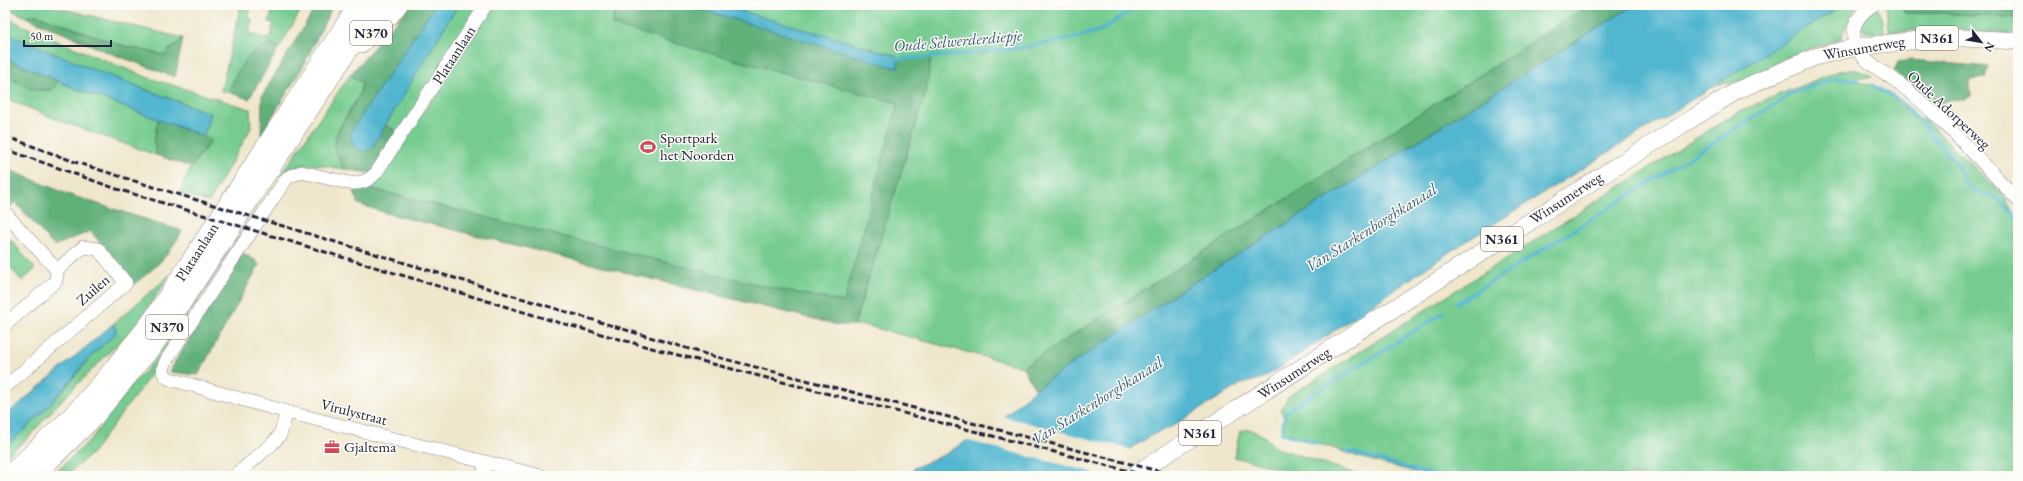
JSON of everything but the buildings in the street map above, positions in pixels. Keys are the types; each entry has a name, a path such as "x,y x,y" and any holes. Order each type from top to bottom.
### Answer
{"highway":[{"name":"N370","path":"344,5 334,24 336,54 383,23 398,5"},
{"name":"Plataanlaan","path":"34,476 95,416 155,343 336,54 358,5"},
{"name":"Plataanlaan","path":"8,476 69,419 101,384 150,322 336,54 378,5"}],"main road":[{"name":"Winsumerweg","path":"1132,476 1638,152 1738,90 1815,57 1856,47 1946,37 2018,42"}],"street":[{"name":"Plataanlaan","path":"163,372 163,367 168,358 288,177 302,172 357,184 370,179 381,167 486,5"},
{"path":"1856,47 1854,33 1856,21 1863,11 1873,5"},
{"name":"Oude Adorperweg","path":"1856,47 1865,58 1925,106 2018,200"},
{"path":"5,214 57,270"},
{"name":"Zuilen","path":"5,325 56,281 57,270 83,247 98,249 126,283 5,387"},
{"name":"Virulystraat","path":"163,372 165,376 170,379 287,412 541,476"},
{"path":"235,476 272,444 280,435 287,412"},
{"path":"483,476 486,462"}],"green space":[{"path":"5,5 46,5 183,38 164,55 120,45 37,15 26,17 5,7"},
{"path":"241,5 251,7 248,18 252,19 249,33 267,39 270,38 274,23 269,22 274,5 304,5 279,48 271,43 253,52 235,76 234,83 228,92 221,91"},
{"path":"317,5 333,5 302,68 261,135 262,96"},
{"path":"410,5 435,5 350,133 373,146 385,125 399,133 371,173 344,169 335,149 336,140 342,123 357,100 362,83 350,75"},
{"path":"458,5 482,5 399,133 385,125"},
{"name":"Sportpark het Noorden","path":"494,5 620,5 908,100 846,312 368,188 376,184"},
{"path":"615,5 687,5 898,67 899,59 931,57 926,91 854,325 838,325 390,214 358,204 354,190 368,188 763,286 844,302 898,103 720,56 612,25"},
{"path":"721,5 1127,5 1128,13 1138,5 1590,5 1023,367 864,325 854,325 926,91 931,57 899,59 897,56"},
{"path":"1590,5 1634,5 1183,289 1035,389 1023,367"},
{"path":"1843,5 1857,5 1841,38 1789,57 1744,81 1713,85"},
{"path":"1886,5 1906,5 1903,7 1904,13 1943,13 2018,18 2018,34 1945,30 1889,31"},
{"path":"1906,5 2018,5 2018,18 1943,13 1904,13 1904,7"},
{"path":"1877,7 1883,20 1884,32 1873,33 1865,31 1861,25 1861,21"},
{"path":"37,15 120,45 164,55 183,38 175,77 110,53 26,17"},
{"path":"5,17 45,36 146,77 250,109 251,128 209,202 179,193 191,167 211,141 203,136 211,114 94,70 5,33"},
{"path":"271,43 279,48 249,99 228,92 239,70 250,55 260,47"},
{"path":"5,58 58,81 52,90 33,90 5,76"},
{"path":"1911,60 1988,67 1985,78 1971,80 1969,88 1972,95 1964,100 1948,100 1934,109 1894,71 1898,62"},
{"path":"1841,70 1856,70 1873,76 1853,80 1878,87 1895,100 1916,120 1924,119 2006,198 2013,213 2018,218 2018,476 1429,476 1359,457 1282,431 1284,418 1281,409 1289,396 1733,115 1765,100"},
{"path":"350,75 362,83 360,92 342,123 335,140 335,149 344,169 318,165 304,165 280,176"},
{"path":"5,76 33,89 45,91 52,90 58,81 158,119 154,142 156,155 63,122 5,98"},
{"path":"158,119 211,140 191,167 156,155 154,142"},
{"path":"5,168 67,194 182,231 161,261 133,285 91,231 54,246 15,202 9,208 5,205"},
{"path":"242,232 147,380 92,453 66,476 52,476 92,438 135,381 146,371 162,350"},
{"path":"11,240 35,269 22,281 5,261 5,245"},
{"path":"243,253 256,261 259,265 198,375 171,372 171,368"},
{"path":"170,275 136,325 59,403 27,439 5,457 5,446 50,405 115,327 113,324"},
{"path":"1249,429 1264,436 1276,448 1363,476 1309,476 1234,457 1240,431"}],"water":[{"path":"435,5 458,5 373,146 366,152 359,149 352,143 350,133"},
{"path":"687,5 721,5 897,56 899,59 898,67 889,66"},
{"name":"Van Starkenborghkanaal","path":"1634,5 1843,5 1454,249 1280,368 1261,379 1241,384 1171,427 1152,435 1087,476 912,476 914,468 946,454 1005,416 1035,389 1183,289"},
{"path":"5,33 94,70 211,114 203,136 76,89 5,58"},
{"path":"113,324 116,330 115,334 89,358 58,396 38,417 5,446 5,416"}],"pier":[{"path":"1001,416 1132,450 1095,473 965,440"}],"waterway":[{"name":"Oude Selwerderdiepje","path":"896,59 948,56 1027,47 1074,38 1102,30 1138,5"},
{"path":"1457,303 1793,93 1836,78 1857,80"},
{"path":"1872,85 1900,101 1924,126 1957,164 1964,182 1979,193 1990,194 1998,199 2018,218"},
{"path":"1320,444 1282,433 1287,411 1443,313"},
{"path":"1347,451 1436,476"}],"railway":[{"path":"5,136 75,162 144,184 709,355 1177,476"},
{"path":"5,149 117,189 550,320 670,353 1148,476"}],"place":[{"name":"Sportpark het Noorden","path":"648,147"},
{"name":"Gjaltema","path":"332,447"}]}
